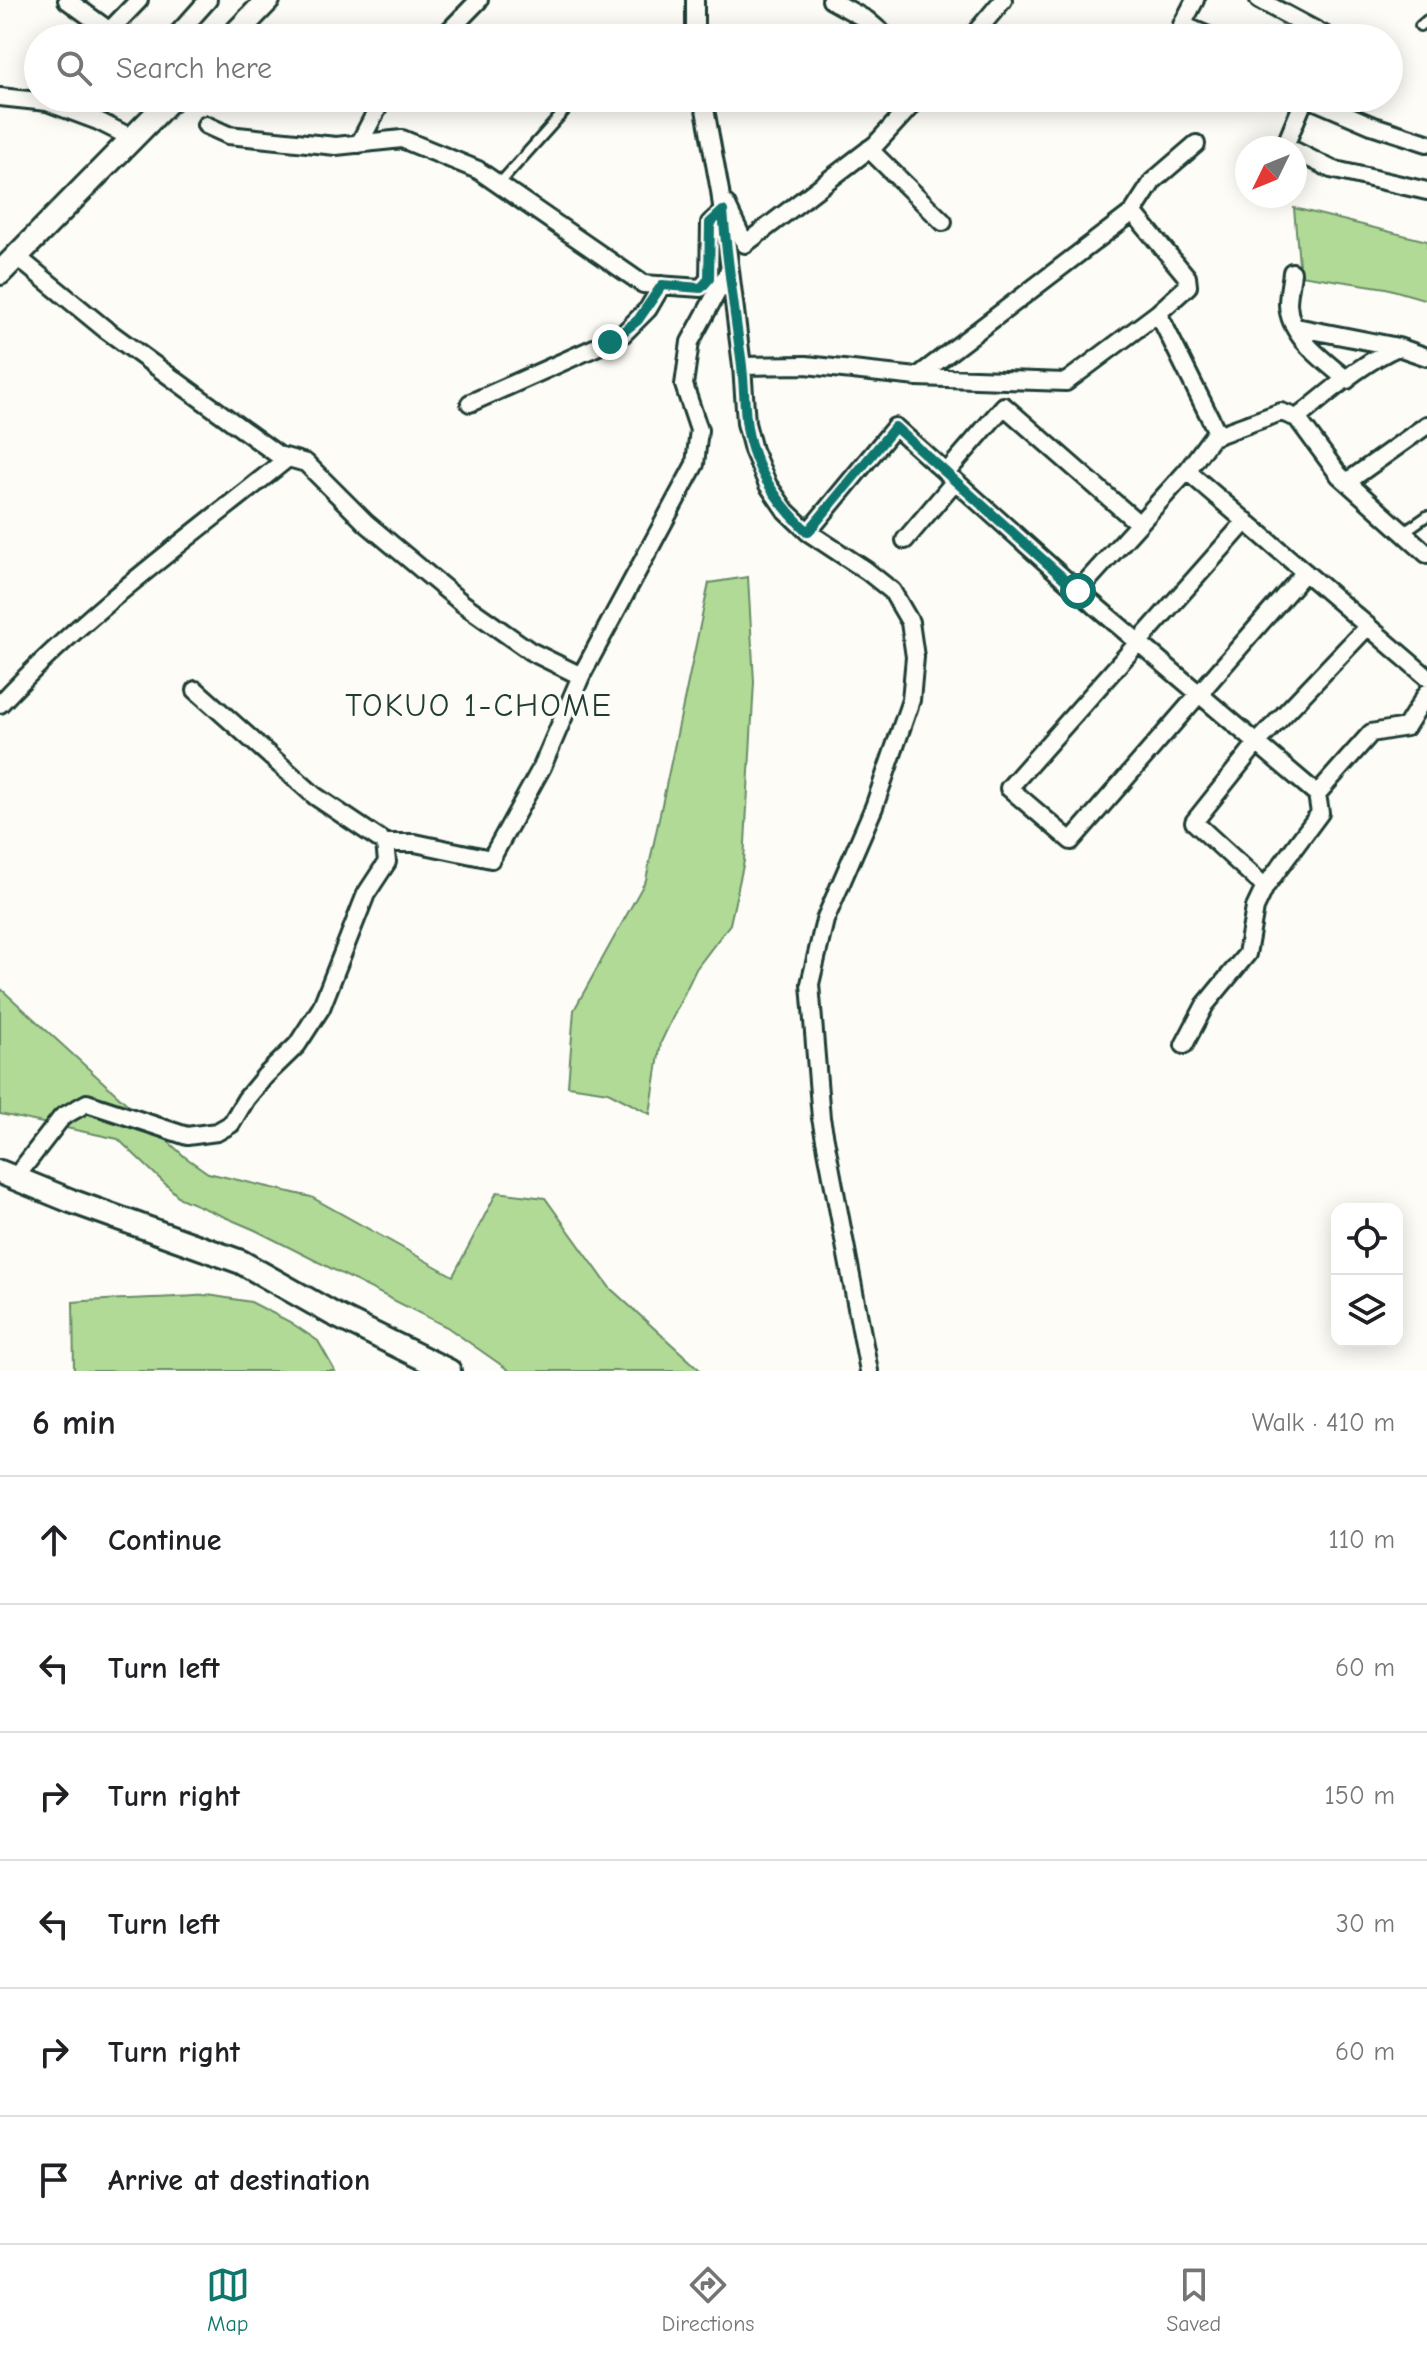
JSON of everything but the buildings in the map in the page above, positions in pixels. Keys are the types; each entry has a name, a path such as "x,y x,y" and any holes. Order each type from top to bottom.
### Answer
{"street":[{"path":"67,0 100,24"},
{"path":"116,24 139,0"},
{"path":"187,24 208,0"},
{"path":"245,24 268,0"},
{"path":"456,24 479,0"},
{"path":"831,0 872,24"},
{"path":"983,24 1003,0"},
{"path":"1183,24 1195,0"},
{"path":"1259,0 1304,24"},
{"path":"0,97 24,100"},
{"path":"74,112 132,138"},
{"path":"0,273 158,112"},
{"path":"359,144 378,112"},
{"path":"706,112 723,211 746,423 753,450 768,485 786,511 808,532 892,591 910,622 915,657 911,700 874,807 825,920 810,984 821,1118 869,1371"},
{"path":"720,191 745,244 869,149 905,112"},
{"path":"1290,136 1301,112"},
{"path":"1340,112 1427,143"},
{"path":"206,125 228,135 336,146 402,139 478,170 643,284 701,288 709,279 710,223 723,211"},
{"path":"917,377 1133,212 1153,181 1196,144"},
{"path":"869,149 943,222"},
{"path":"1307,157 1331,169 1427,191"},
{"path":"742,366 806,365 917,377 1066,382 1158,313 1189,283 1133,212"},
{"path":"16,256 105,329 278,455 306,463 366,523 462,603 530,651 581,676"},
{"path":"196,690 315,796 385,843 415,843 491,859 542,767 581,676 695,464 699,430 684,385 690,342 728,272"},
{"path":"1292,272 1288,307 1296,327 1304,342 1347,380"},
{"path":"470,403 621,336 648,309 662,285"},
{"path":"1158,313 1218,434"},
{"path":"1296,327 1398,347 1427,357"},
{"path":"1297,418 1398,347"},
{"path":"905,540 1004,406 1139,524"},
{"path":"1078,591 1218,434 1281,412 1297,418 1347,482 1427,554"},
{"path":"1347,482 1427,425"},
{"path":"808,532 895,427 1078,591 1317,794 1320,813 1265,887 1255,908 1247,954 1205,1005 1184,1045"},
{"path":"0,702 73,632 288,458"},
{"path":"1187,471 1427,677"},
{"path":"1246,521 1009,788 1061,833 1071,841 1305,572"},
{"path":"1265,887 1194,822 1257,743 1368,626"},
{"path":"1317,794 1371,733 1406,727 1427,693"},
{"path":"385,843 387,862 366,894 321,1008 297,1045 256,1087 231,1124 217,1132 187,1136 87,1103 62,1117 8,1175 165,1237 241,1262 333,1314 449,1371"}],"lane":[{"path":"498,184 563,112"},
{"path":"1404,532 1427,516"}],"green space":[{"path":"1294,208 1427,241 1427,300 1386,288 1300,275"},
{"path":"748,577 754,682 744,861 730,924 696,969 661,1042 650,1114 608,1092 568,1086 574,1010 646,880 709,583"},
{"path":"0,988 185,1157 208,1173 311,1197 453,1276 497,1192 545,1198 610,1288 701,1371 510,1371 447,1327 255,1230 180,1198 118,1139 0,1114"},
{"path":"208,1295 251,1302 290,1322 318,1341 335,1371 74,1371 73,1302"}],"district":[{"name":"TOKUO 1-CHOME","path":"479,705"}],"route":[{"path":"610,342 638,320 662,285 701,288 709,279 710,223 723,211 746,423 753,450 768,485 786,511 808,532 895,427 1078,591"}]}
